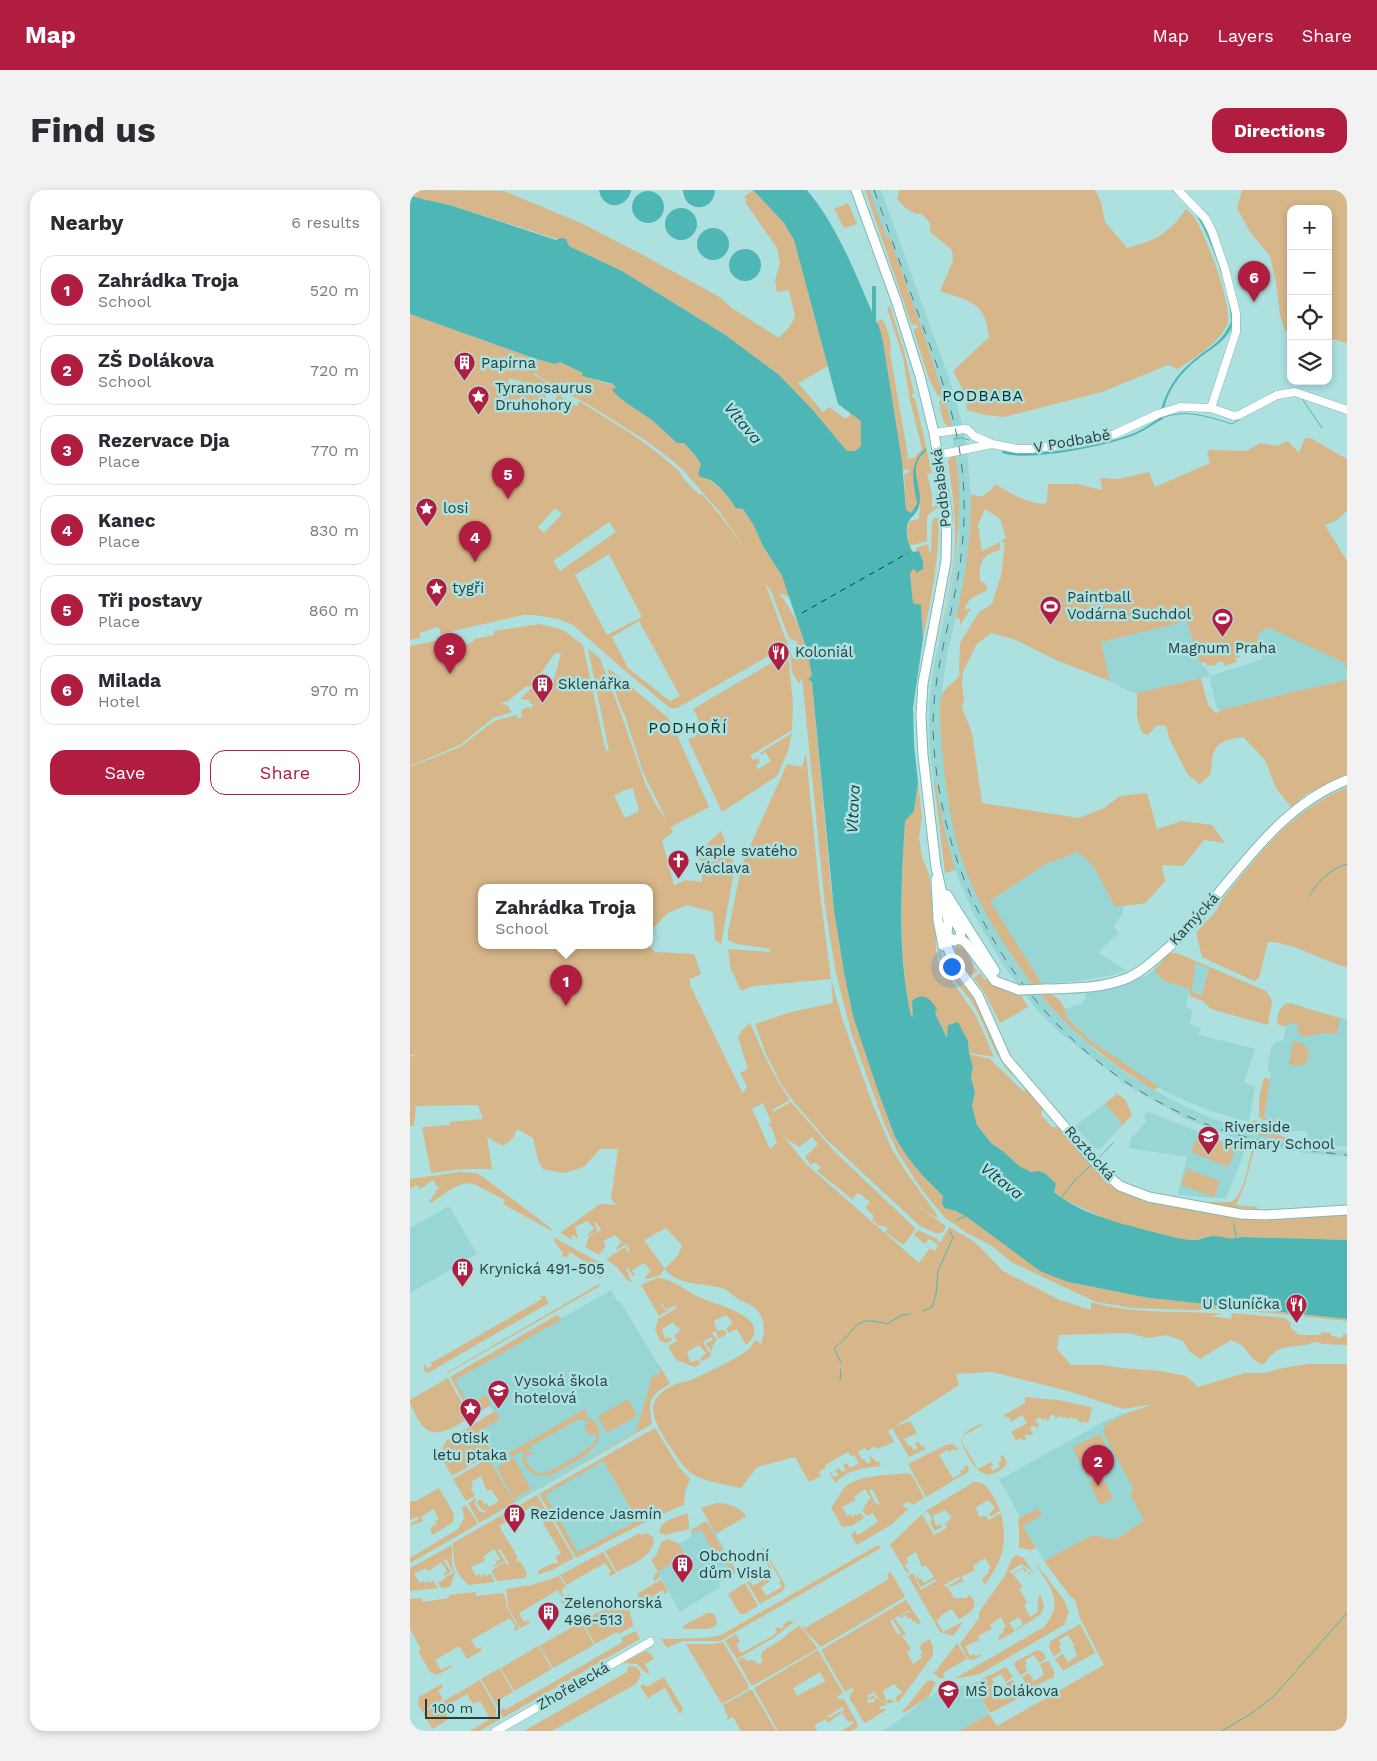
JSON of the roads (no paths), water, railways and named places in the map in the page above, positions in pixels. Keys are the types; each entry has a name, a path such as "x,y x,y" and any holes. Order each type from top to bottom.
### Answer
{"main road":[{"name":"Podbabská","path":"856,190 920,376 934,432 947,512 946,561 923,683 921,716 923,755 936,867 948,920 947,932"},
{"name":"Kamýcká","path":"1014,989 1098,986 1127,978 1140,971 1176,940 1203,913 1272,830 1308,800 1347,780"},
{"path":"936,867 936,892 943,950 947,960 961,973"},
{"name":"Podbabská","path":"941,885 954,920 960,929"},
{"path":"946,895 995,971"},
{"path":"952,925 960,929 995,971 1014,989 995,981 962,940 950,939 947,932 952,925"},
{"path":"950,954 951,945 961,935 960,929"},
{"name":"Roztocká","path":"947,932 946,944 950,954 980,1000 1006,1058 1095,1162 1120,1186 1149,1197 1241,1214 1282,1214 1347,1210"}],"street":[{"path":"1178,190 1205,218 1212,231 1225,269 1236,313 1236,332 1211,408"},
{"name":"V Podbabě","path":"934,432 964,429 992,444 1017,449 1030,449 1100,439 1158,414 1180,408 1211,408 1234,416 1239,415 1277,395 1295,392 1347,410"},
{"path":"971,448 975,441 974,436"},
{"name":"V Podbabě","path":"938,455 992,444"},
{"name":"Zhořelecká","path":"496,1731 650,1642"}],"water":[{"path":"599,190 631,191 624,202 614,205 609,204 601,197"},
{"path":"683,190 715,190 710,203 699,207 688,203"},
{"name":"Vltava","path":"753,190 807,190 836,233 872,312 872,286 876,286 876,322 879,326 883,342 902,461 906,510 911,513 917,504 913,474 914,467 920,454 926,448 926,451 920,457 916,471 920,499 919,506 907,526 911,549 913,552 919,551 923,561 923,569 916,573 913,569 910,574 913,603 921,605 923,639 913,708 918,782 914,811 905,821 901,894 904,968 911,1016 913,1017 912,1001 923,996 929,999 937,1009 935,1013 947,1038 948,1025 958,1022 968,1041 973,1067 971,1077 975,1093 972,1106 977,1125 991,1143 1019,1166 1031,1172 1039,1171 1046,1174 1056,1184 1054,1192 1077,1207 1117,1222 1185,1239 1197,1240 1214,1236 1230,1238 1347,1240 1347,1319 1149,1298 1068,1282 1040,1271 967,1217 956,1211 944,1208 942,1203 943,1196 922,1175 895,1137 853,1016 834,910 812,682 809,680 812,676 807,650 782,576 763,546 754,526 743,509 736,508 716,484 699,476 701,464 684,443 677,443 653,421 619,397 612,389 616,388 613,384 582,376 583,373 560,362 555,364 536,359 410,314 410,196 453,206 556,240 566,239 569,246 622,271 724,334 778,374 812,409 847,451 855,451 861,446 861,421 838,404 794,240 784,223"},
{"path":"1171,190 1182,198 1199,216 1222,269 1233,315 1233,324 1227,335 1191,365 1179,378 1169,393 1163,419 1140,432 1120,440 1067,452 1030,456 1002,453 1003,450 1031,453 1068,450 1120,438 1139,431 1158,419 1167,392 1181,372 1215,344 1225,333 1231,322 1230,309 1224,282 1214,253 1195,214"},
{"path":"648,191 654,192 659,196 663,201 663,213 659,218 654,222 648,223 642,222 637,218 633,213 632,207 633,201 637,196 642,192"},
{"path":"681,208 687,209 692,213 696,218 696,230 692,235 687,239 681,240 675,239 670,235 666,230 665,224 666,218 670,213 675,209"},
{"path":"713,228 719,229 724,233 728,238 728,250 724,255 719,259 713,260 707,259 702,255 698,250 697,244 698,238 702,233 707,229"},
{"path":"745,249 751,250 756,254 760,259 760,271 756,276 751,280 745,281 739,280 734,276 730,271 729,265 730,259 734,254 739,250"}],"waterway":[{"path":"1301,397 1322,428"},
{"path":"1164,417 1190,414 1232,424 1243,417"},
{"path":"954,439 962,438 969,440"},
{"path":"1309,897 1325,877 1335,869 1347,864"},
{"path":"1098,1159 1113,1143"},
{"path":"1060,1199 1075,1180 1091,1165"},
{"path":"957,1220 968,1215"},
{"path":"1234,1224 1236,1239"},
{"path":"923,1311 932,1307 936,1294 938,1271 953,1237 950,1232"},
{"path":"841,1363 834,1348 861,1322 876,1321 887,1324 902,1315 910,1314"},
{"path":"840,1380 841,1369"},
{"path":"1222,1731 1252,1713 1274,1696 1347,1613"}],"railway":[{"path":"874,190 942,379 961,459 964,507 962,547 956,588 935,691 933,726 939,791 955,853 979,913 1011,968 1051,1018 1098,1062 1152,1098 1211,1126 1244,1137 1312,1151 1347,1155"}],"place":[{"name":"Milada","path":"1254,302"},
{"name":"Papírna","path":"465,382"},
{"name":"Tyranosaurus Druhohory","path":"479,416"},
{"name":"Tři postavy","path":"508,499"},
{"name":"losi","path":"427,527"},
{"name":"Kanec","path":"475,562"},
{"name":"tygři","path":"436,607"},
{"name":"Paintball Vodárna Suchdol","path":"1051,625"},
{"name":"Magnum Praha","path":"1222,638"},
{"name":"Koloniál","path":"779,671"},
{"name":"Rezervace Dja","path":"450,674"},
{"name":"Sklenářka","path":"542,703"},
{"name":"Kaple svatého Václava","path":"679,879"},
{"name":"Zahrádka Troja","path":"566,1006"},
{"name":"Riverside Primary School","path":"1208,1155"},
{"name":"Krynická 491-505","path":"463,1288"},
{"name":"U Sluníčka","path":"1296,1323"},
{"name":"Vysoká škola hotelová","path":"498,1409"},
{"name":"Otisk letu ptaka","path":"470,1428"},
{"name":"ZŠ Dolákova","path":"1098,1486"},
{"name":"Rezidence Jasmín","path":"514,1533"},
{"name":"Obchodní dům Visla","path":"683,1584"},
{"name":"Zelenohorská 496-513","path":"548,1631"},
{"name":"MŠ Dolákova","path":"949,1710"}],"district":[{"name":"PODBABA","path":"983,395"},
{"name":"PODHOŘÍ","path":"688,727"}]}
